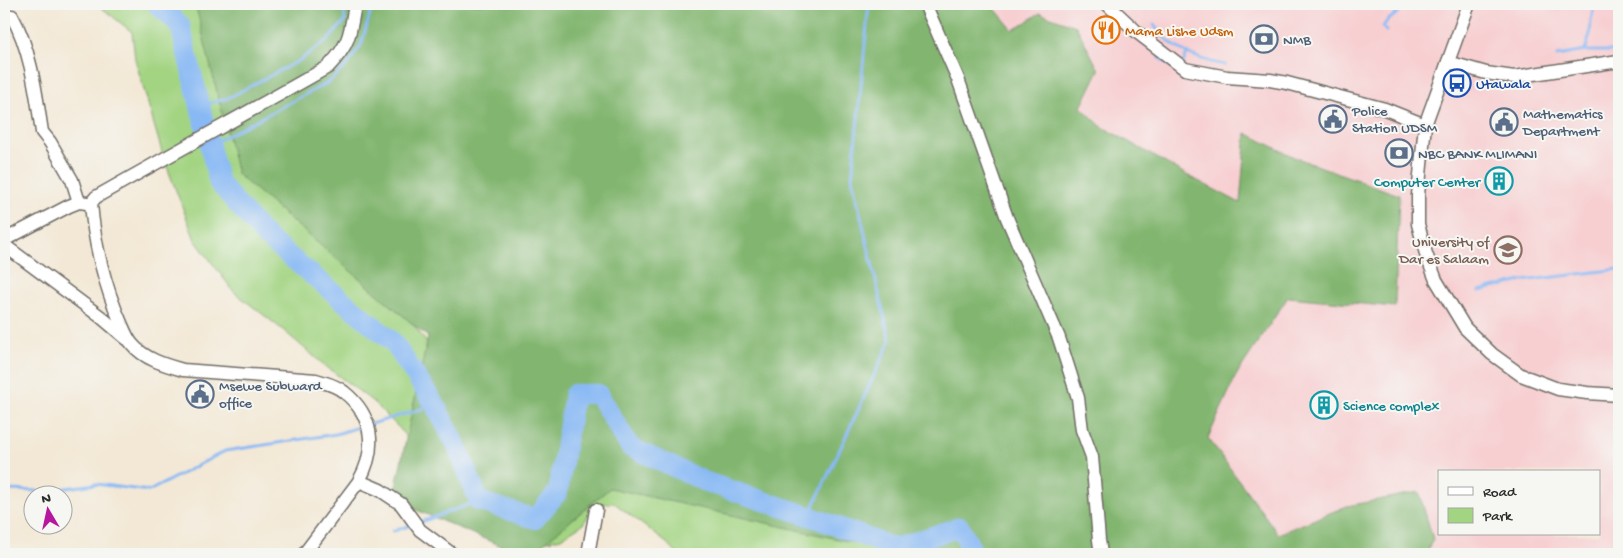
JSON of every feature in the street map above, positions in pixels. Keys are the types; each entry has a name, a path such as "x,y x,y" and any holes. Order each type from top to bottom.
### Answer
{"street":[{"path":"4,240 85,203 328,67 339,56 348,41 355,4"},
{"path":"925,4 958,79 1007,218 1059,338 1078,398 1082,430 1092,457 1099,540 1102,554"},
{"path":"1107,4 1138,33 1185,69 1227,77 1288,83 1385,109 1425,125"},
{"path":"1469,4 1425,125 1418,195 1418,224 1426,254 1436,280 1465,328 1492,354 1521,375 1558,389 1619,395"},
{"path":"4,17 12,16 16,24 27,53 42,132 50,142 85,203 112,302 131,343"},
{"path":"1448,62 1486,73 1514,77 1619,61"},
{"path":"4,245 102,317 138,350 158,362 183,370 316,380 344,391 366,417 371,434 366,469 359,482 304,554"},
{"path":"359,482 380,490 401,504 420,530 452,554"},
{"path":"588,554 596,510"}],"shaded area":[{"name":"University of Dar es Salaam","path":"991,4 1619,4 1619,554 1426,554 1433,539 1347,506 1278,534 1208,438 1237,374 1288,297 1395,307 1294,157 1246,133 1240,203 1101,126 1081,107 1099,70 1013,30"}],"green space":[{"path":"97,4 195,4 385,286 438,358 551,471 996,554 677,554 668,544 613,502 594,507 583,524 561,538 539,543 419,457 401,430 372,401 324,365 234,292 195,240 164,159 135,59 132,32"},
{"path":"189,4 991,4 1013,30 1040,13 1076,26 1099,70 1081,107 1101,126 1240,203 1246,133 1294,157 1399,195 1395,307 1288,297 1237,374 1208,438 1278,534 1347,506 1419,492 1433,539 1426,554 905,554 610,488 531,554 520,554 393,500 428,337 237,174 197,11"}],"waterway":[{"path":"157,4 180,25 219,183 265,236 393,342 435,405 456,444 479,501 535,519 558,492 574,394 598,394 630,447 706,482 809,516 895,548 960,527 974,554"},
{"path":"200,106 228,98 300,60 328,40 345,21 343,4"},
{"path":"209,145 329,82 349,63 361,45 373,4"},
{"path":"809,516 890,341 852,178 869,4"},
{"path":"1386,31 1383,27 1385,23 1400,11 1404,4"},
{"path":"1585,51 1594,8 1605,4"},
{"path":"1154,25 1176,47 1205,60 1225,65"},
{"path":"1557,56 1585,51 1619,51"},
{"path":"1183,63 1187,53"},
{"path":"1160,58 1175,69"},
{"path":"1185,74 1189,77 1205,79"},
{"path":"1520,82 1538,81"},
{"path":"1480,84 1506,82"},
{"path":"1479,291 1522,281 1619,269"},
{"path":"371,424 435,405"},
{"path":"4,490 44,491 96,484 149,491 225,451 336,434 365,425"},
{"path":"418,523 479,501"},
{"path":"393,531 412,525"}],"place":[{"name":"Mama Lishe Udsm","path":"1106,30"},
{"name":"NMB","path":"1264,39"},
{"name":"Utawala","path":"1457,83"},
{"name":"Police Station UDSM","path":"1333,119"},
{"name":"Mathematics Department","path":"1504,122"},
{"name":"NBC BANK MLIMANI","path":"1399,153"},
{"name":"Computer Center","path":"1499,181"},
{"name":"University of Dar es Salaam","path":"1508,250"},
{"name":"Msewe Subward office","path":"200,394"},
{"name":"Science complex","path":"1324,405"}]}
